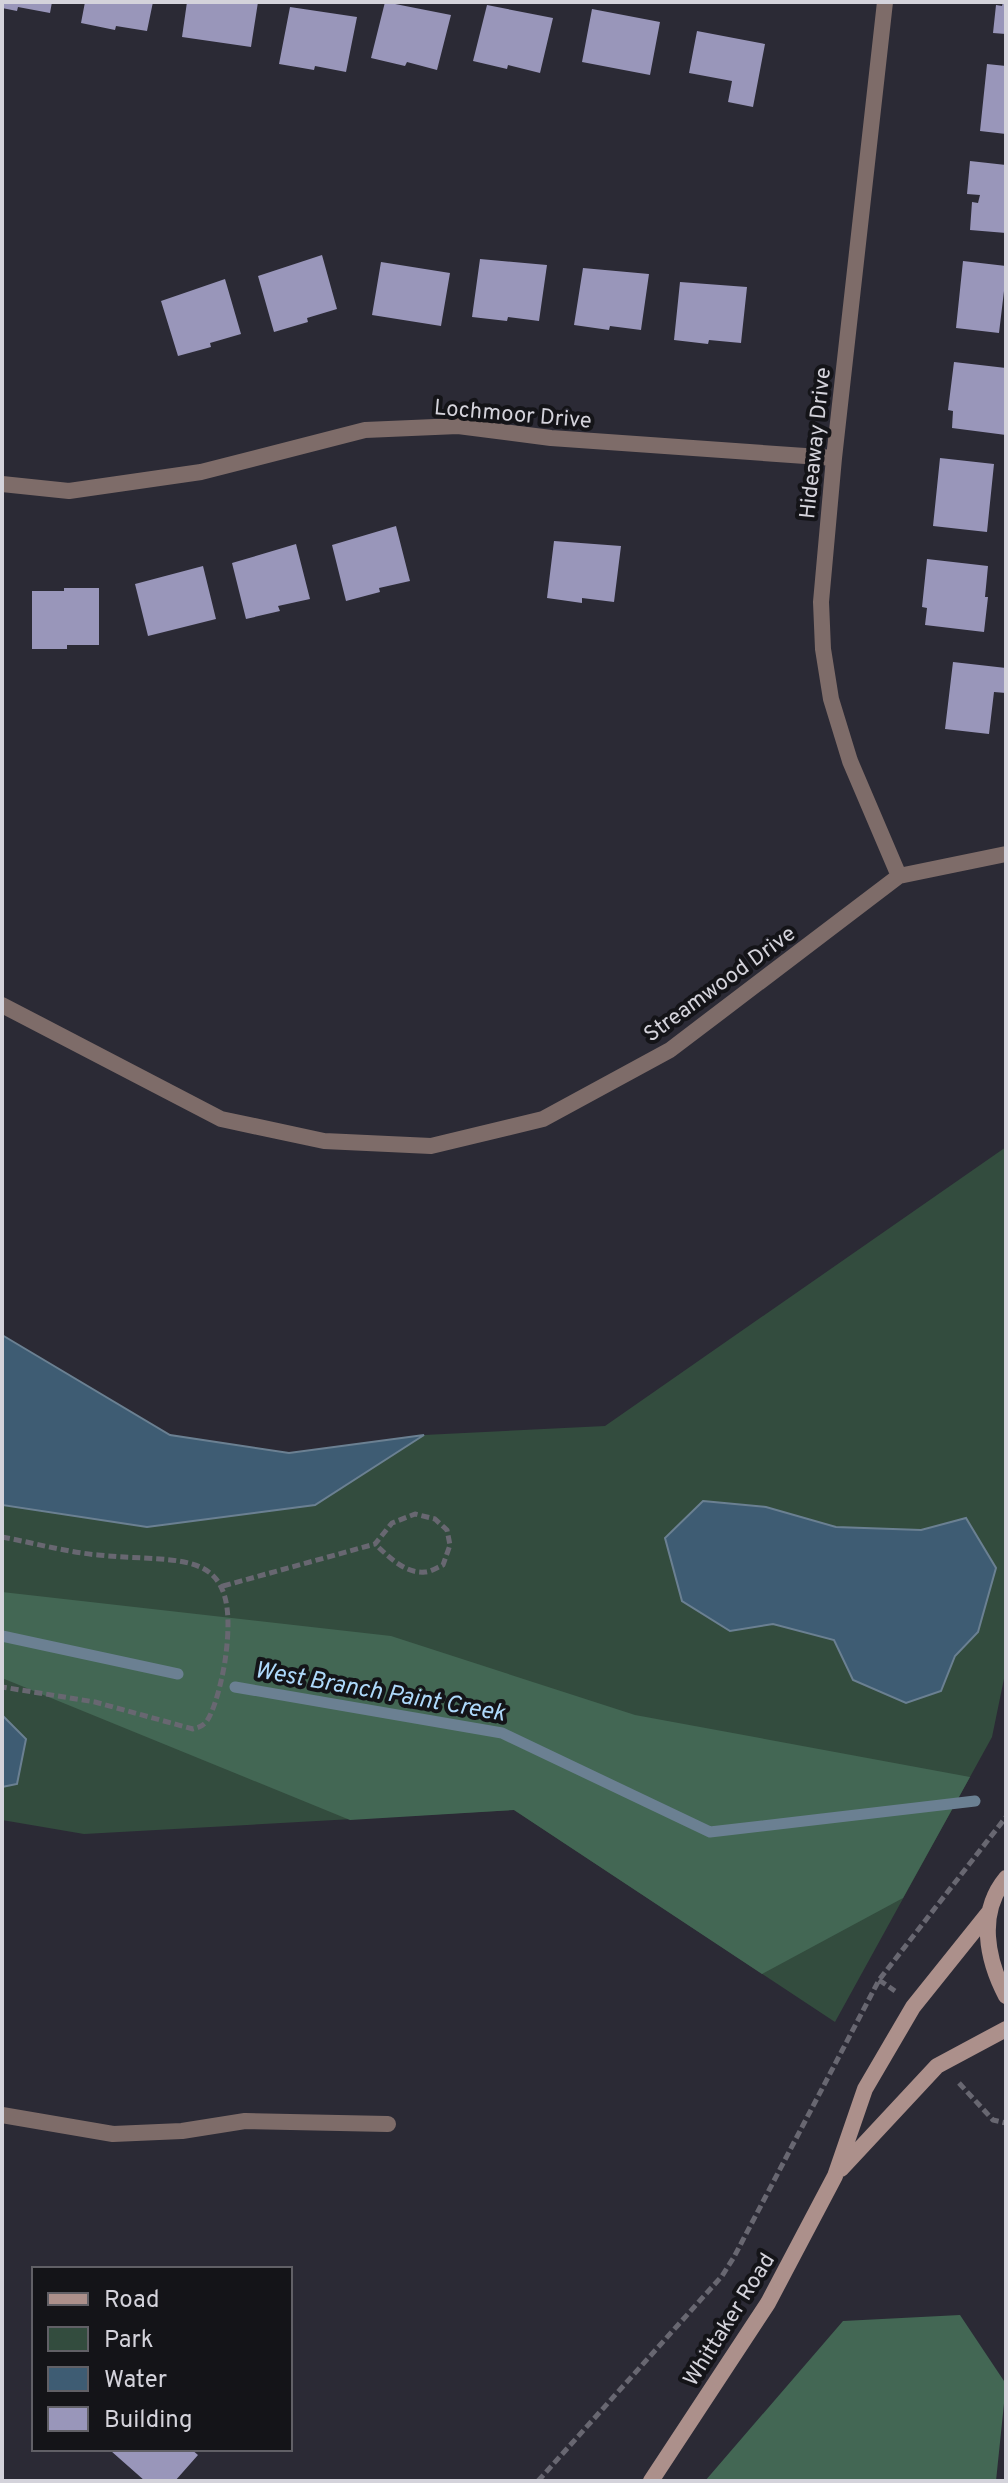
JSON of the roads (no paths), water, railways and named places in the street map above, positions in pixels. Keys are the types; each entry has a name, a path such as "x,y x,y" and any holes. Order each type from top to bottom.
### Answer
{"main road":[{"path":"1006,1878 990,1911 987,1941 992,1970 1006,1996"},
{"name":"Whittaker Road","path":"651,2481 768,2303 835,2176 865,2089 905,2020 990,1911"},
{"name":"Whittaker Road","path":"835,2176 937,2066 1006,2029"}],"street":[{"name":"Hideaway Drive","path":"885,2 821,602 823,649 831,699 850,761 899,876"},
{"name":"Lochmoor Drive","path":"2,484 69,491 201,472 365,430 458,426 551,438 834,458"},
{"name":"Streamwood Drive","path":"2,1005 221,1119 324,1141 431,1146 543,1119 670,1050 899,876 1006,854"},
{"path":"2,2115 113,2134 182,2131 245,2121 388,2124"}],"water":[{"path":"2,1335 170,1435 289,1453 424,1435 315,1505 147,1527 2,1505"},
{"path":"703,1501 766,1507 836,1527 921,1530 966,1518 996,1568 978,1632 955,1656 941,1691 906,1703 853,1680 834,1640 773,1624 730,1631 682,1601 665,1538"},
{"path":"2,1715 26,1739 17,1784 2,1787"}],"waterway":[{"name":"West Branch Paint Creek","path":"2,1636 178,1674"},
{"name":"West Branch Paint Creek","path":"235,1687 502,1733 710,1832 975,1801"}]}
